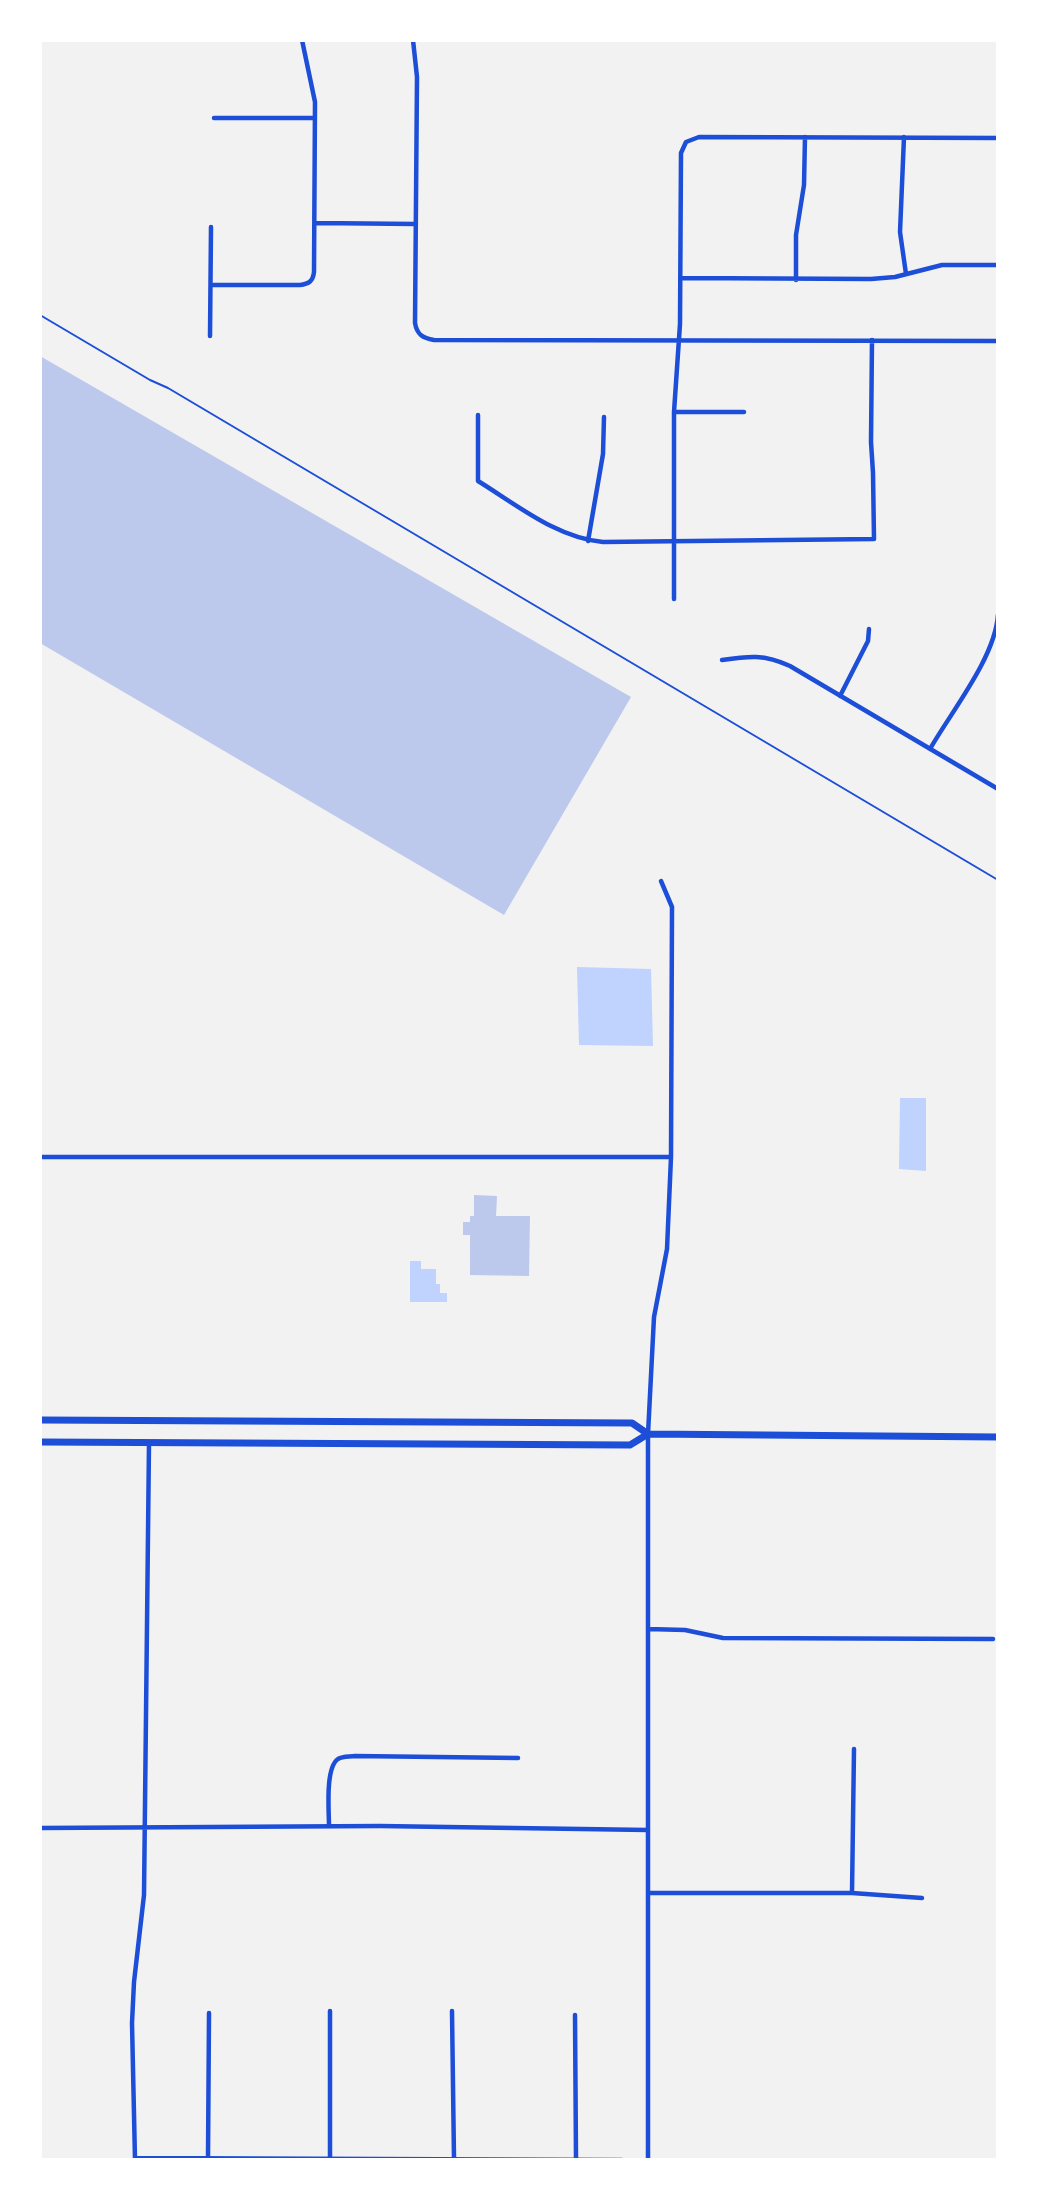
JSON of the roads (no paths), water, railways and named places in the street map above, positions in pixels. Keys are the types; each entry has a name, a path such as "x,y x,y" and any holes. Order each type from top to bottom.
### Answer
{"main road":[{"path":"40,1420 632,1423 648,1434"},
{"path":"40,1442 630,1444 648,1434 998,1437"}],"street":[{"path":"211,285 300,285 311,282 314,272 316,102 302,40"},
{"path":"414,40 417,77 415,323 420,336 434,340 998,341"},
{"path":"214,118 315,118"},
{"path":"674,599 674,412 681,278 681,153 686,142 699,137 998,138"},
{"path":"796,280 796,235 804,185 805,137"},
{"path":"904,137 900,217 901,247 906,274"},
{"path":"314,223 416,224"},
{"path":"211,227 211,336"},
{"path":"681,278 871,279 943,265 998,265"},
{"path":"478,415 478,481 555,528 588,541 874,539 872,340"},
{"path":"674,412 744,412"},
{"path":"588,541 603,454 604,417"},
{"path":"930,749 986,656 997,626 998,615"},
{"path":"840,696 868,641 869,629"},
{"path":"722,660 750,656 768,657 790,666 998,789"},
{"path":"648,2160 648,1434 654,1317 667,1249 671,1157 672,907 661,881"},
{"path":"40,1157 671,1157"},
{"path":"149,1442 144,1895 132,2023 135,2159 622,2160"},
{"path":"648,1629 685,1630 723,1638 993,1639"},
{"path":"852,1894 854,1749"},
{"path":"329,1826 330,1777 332,1765 340,1758 518,1758"},
{"path":"40,1828 329,1826 648,1830"},
{"path":"648,1893 852,1894 922,1898"},
{"path":"330,2011 330,2158"},
{"path":"452,2011 454,2159"},
{"path":"208,2158 209,2013"},
{"path":"575,2015 576,2159"}],"water":[{"path":"577,967 651,969 653,1046 579,1045"},
{"path":"900,1098 926,1098 926,1171 899,1169"},
{"path":"410,1261 421,1261 421,1269 436,1269 436,1284 440,1284 440,1293 447,1293 447,1302 410,1302"}]}
